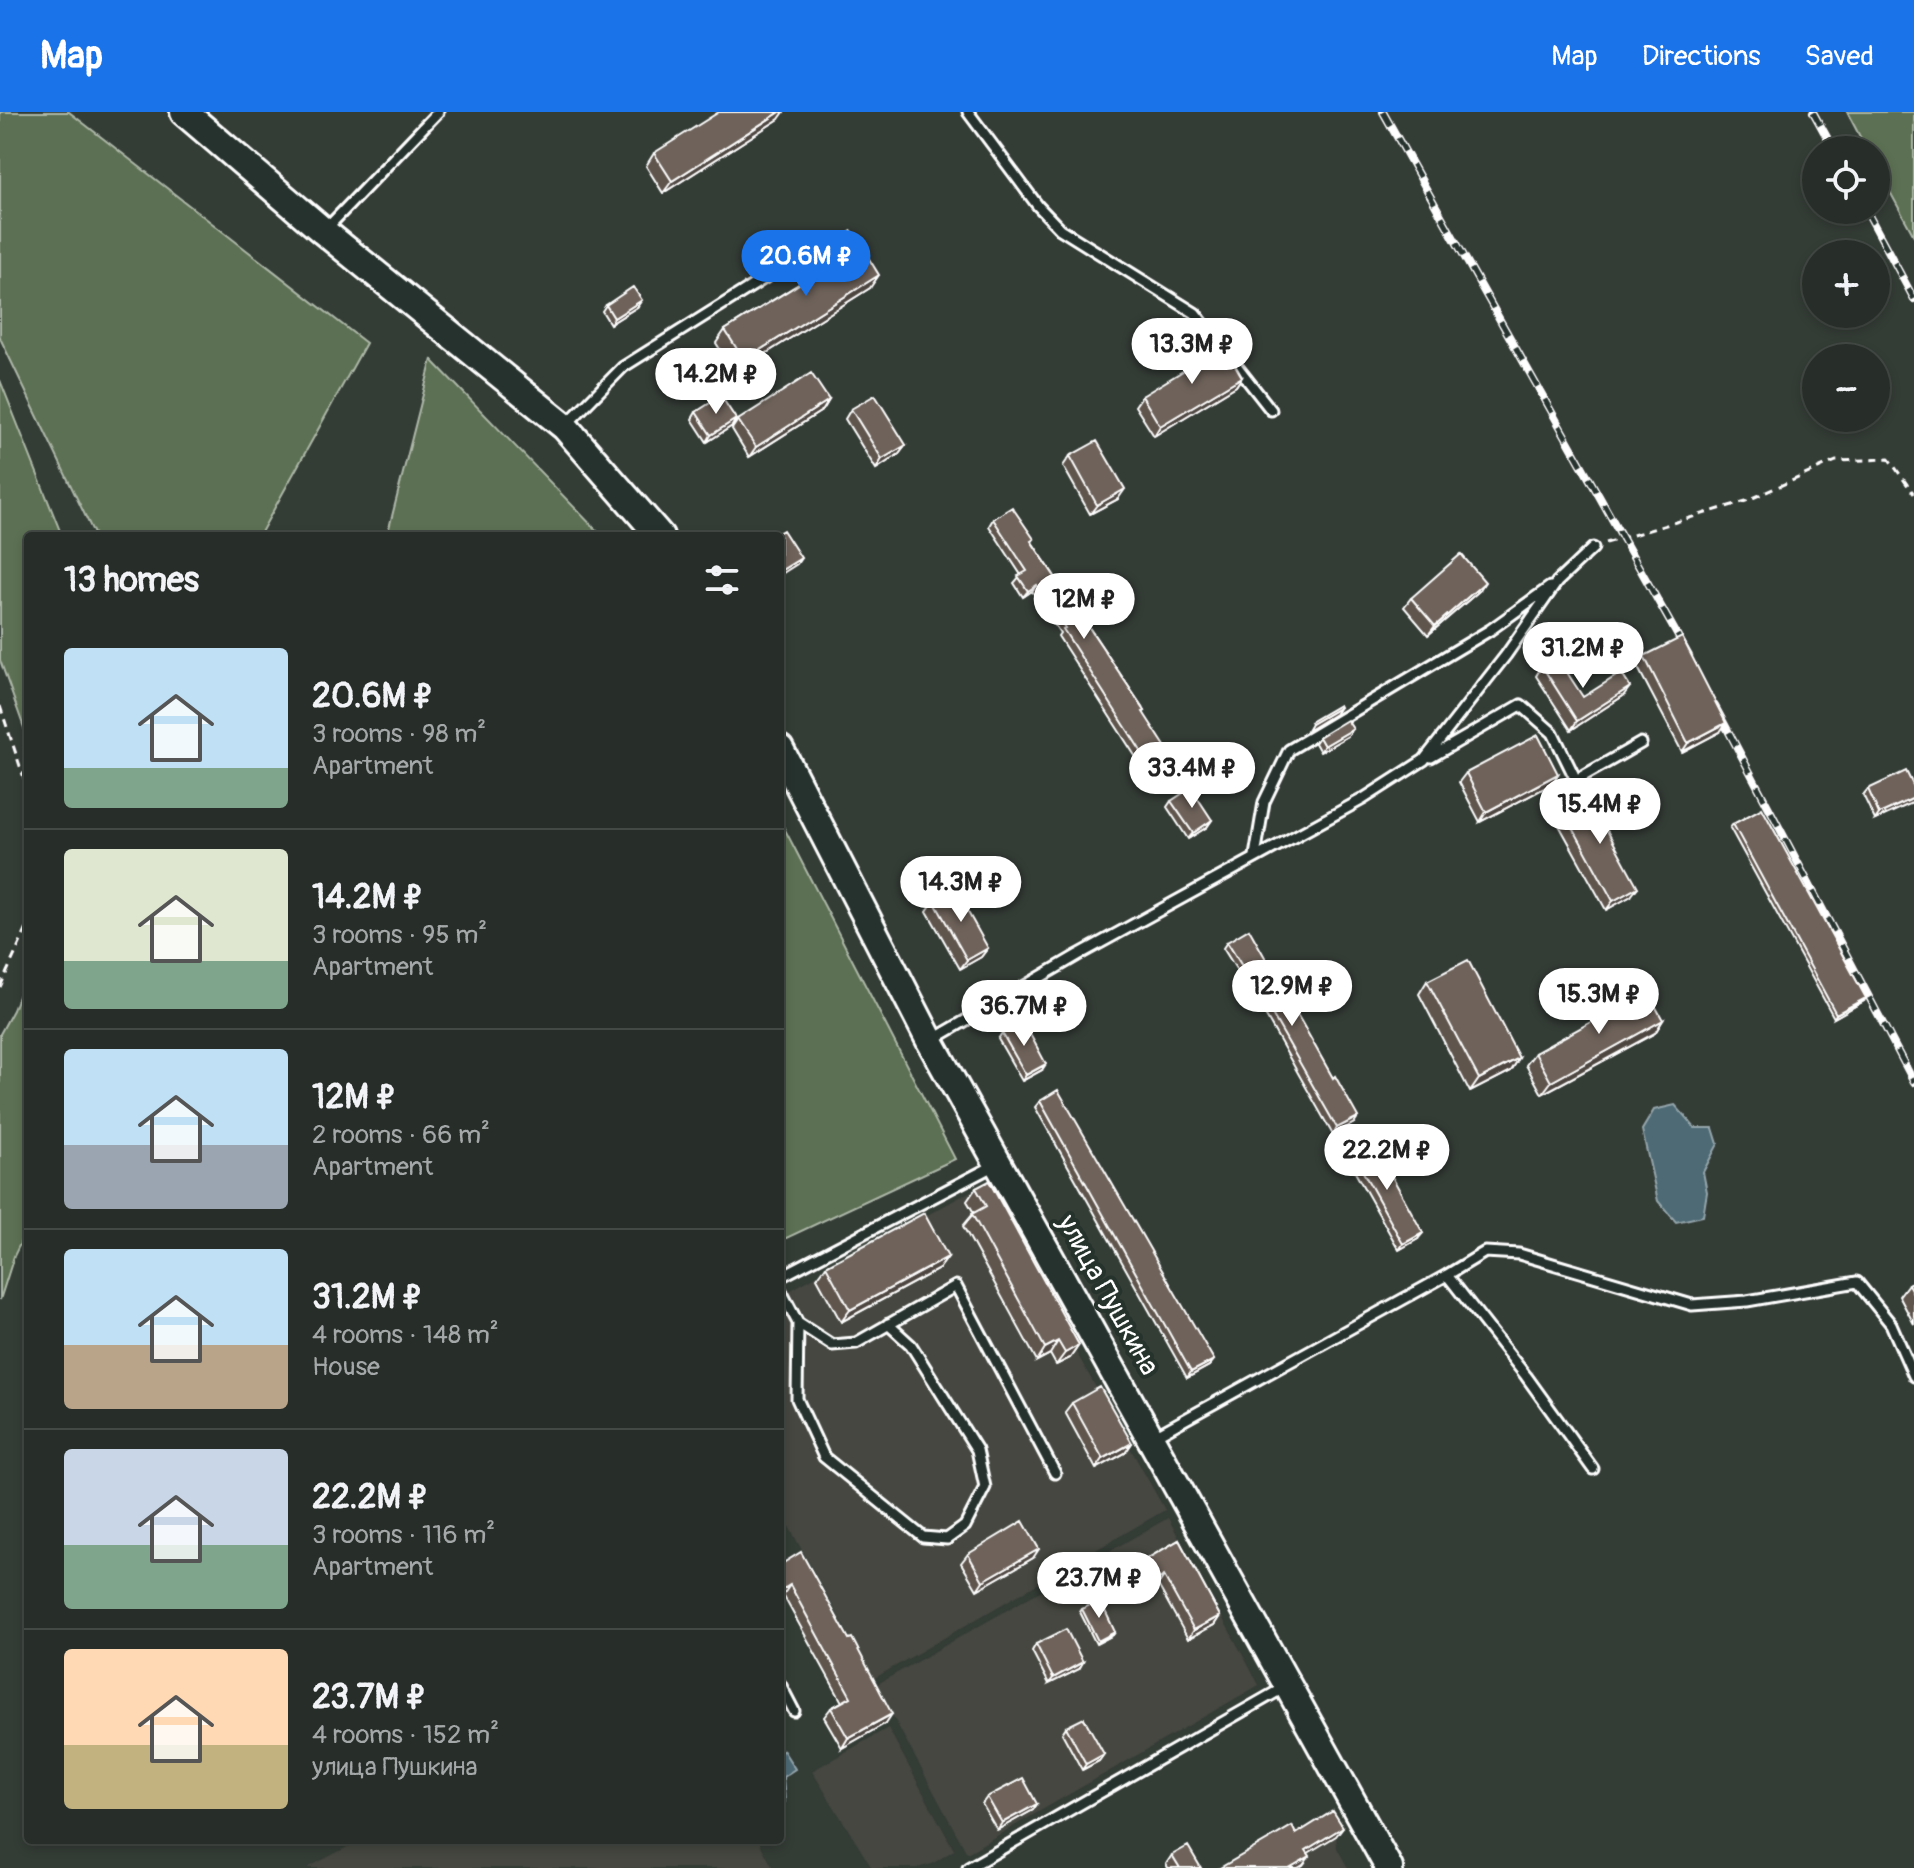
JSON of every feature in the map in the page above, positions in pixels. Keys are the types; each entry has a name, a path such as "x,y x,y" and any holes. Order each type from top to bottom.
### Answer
{"main road":[{"path":"184,112 323,231 565,427 657,532"},
{"name":"улица Пушкина","path":"784,757 930,1041 1389,1868"}],"lane":[{"path":"323,231 438,112"},
{"path":"968,112 1038,206 1060,229 1195,313 1271,410"},
{"path":"565,427 623,367 776,271"},
{"path":"1255,856 1264,802 1289,750 1490,630 1557,582 1593,548"},
{"path":"1424,760 1506,655 1557,582"},
{"path":"930,1041 1255,856 1363,799 1521,705 1553,733 1576,780 1641,743"},
{"path":"784,1275 998,1164"},
{"path":"1150,1438 1485,1252 1519,1254 1692,1305 1747,1301 1857,1282 1891,1324 1914,1376"},
{"path":"1447,1275 1593,1469"},
{"path":"798,1323 832,1345 856,1343 956,1286 1055,1473"},
{"path":"784,1297 798,1323 797,1399 824,1457 923,1537 947,1539 965,1526 985,1487 977,1450 911,1345 888,1324"},
{"path":"968,1868 1288,1686"},
{"path":"784,1692 794,1711"}],"path":[{"path":"1593,548 1746,501 1836,461 1889,459 1914,494"},
{"path":"0,706 24,778"},
{"path":"0,987 24,935"}],"shaded area":[{"path":"982,1185 1165,1510 873,1679 784,1517 784,1294"},
{"path":"1168,1518 1259,1685 967,1853 876,1685"},
{"path":"888,1728 954,1850 932,1864 917,1868 872,1868 812,1771"},
{"path":"1327,1820 1348,1868 1298,1868 1286,1835"},
{"path":"353,1844 760,1844 773,1868 307,1868"}],"green space":[{"path":"0,112 69,112 366,343 261,532 93,532 0,338"},
{"path":"1847,112 1914,112 1914,236 1890,192 1890,136 1860,136"},
{"path":"432,359 598,532 388,532"},
{"path":"0,380 60,532 24,532 24,728 0,660"},
{"path":"784,828 955,1159 784,1239"},
{"path":"24,980 24,1235 0,1300 0,1034"}],"water":[{"path":"1675,1105 1695,1128 1713,1128 1718,1144 1703,1172 1707,1192 1703,1216 1676,1222 1658,1201 1642,1130 1654,1110"},
{"path":"784,1752 795,1769 784,1776"}],"building":[{"path":"719,112 780,112 672,181 654,153"},
{"path":"852,231 879,275 744,360 725,330 833,263 824,249"},
{"path":"633,287 642,300 614,318 606,305"},
{"path":"1224,346 1242,377 1160,426 1142,396"},
{"path":"811,373 829,400 756,447 738,420"},
{"path":"875,395 906,445 882,459 851,409"},
{"path":"721,396 736,419 711,435 696,412"},
{"path":"1097,441 1125,489 1097,505 1070,456"},
{"path":"1012,507 1174,760 1155,773 1037,585 1028,591 1018,576 1027,571 993,519"},
{"path":"783,530 801,558 784,569 784,532 780,532"},
{"path":"1461,554 1485,582 1435,626 1411,598"},
{"path":"1682,637 1726,723 1688,743 1644,656"},
{"path":"1557,657 1583,697 1621,673 1630,687 1577,721 1542,666"},
{"path":"1340,707 1311,724 1310,722"},
{"path":"1347,720 1353,729 1324,746 1319,737"},
{"path":"1538,735 1558,774 1486,812 1466,773"},
{"path":"1906,771 1914,787 1914,798 1879,814 1868,789"},
{"path":"1191,788 1212,820 1193,833 1171,801"},
{"path":"1586,792 1638,887 1613,901 1561,806"},
{"path":"1762,808 1866,998 1836,1014 1733,824"},
{"path":"955,889 988,948 967,960 934,901"},
{"path":"1249,929 1358,1117 1337,1128 1227,942"},
{"path":"1468,960 1519,1058 1479,1079 1427,981"},
{"path":"1647,991 1663,1020 1551,1082 1535,1053"},
{"path":"1023,1021 1046,1064 1026,1075 1002,1033"},
{"path":"1058,1090 1214,1360 1191,1372 1040,1101"},
{"path":"1372,1140 1423,1233 1403,1244 1352,1152"},
{"path":"989,1181 1079,1345 1065,1353 1058,1341 1045,1348 972,1214 986,1206 976,1188"},
{"path":"924,1213 948,1257 850,1310 826,1266"},
{"path":"1914,1281 1914,1295 1908,1284"},
{"path":"1100,1387 1132,1443 1103,1459 1072,1403"},
{"path":"1023,1521 1039,1549 983,1581 968,1554"},
{"path":"1179,1540 1220,1616 1194,1630 1164,1576 1133,1593 1123,1573"},
{"path":"801,1552 892,1714 848,1738 831,1708 851,1697 790,1585 784,1589 784,1563"},
{"path":"1100,1600 1115,1632 1098,1641 1082,1609"},
{"path":"1066,1629 1083,1662 1053,1678 1036,1644"},
{"path":"1084,1718 1104,1754 1086,1764 1066,1727"},
{"path":"1023,1778 1037,1804 1002,1823 987,1797"},
{"path":"1333,1811 1343,1827 1306,1850 1310,1856 1289,1868 1220,1868 1292,1826 1296,1834"},
{"path":"1188,1846 1201,1868 1180,1868 1172,1855"}],"railway":[{"path":"1383,112 1689,656"},
{"path":"1813,112 1826,136"},
{"path":"1874,224 1914,299"},
{"path":"1715,706 1914,1082"}]}
